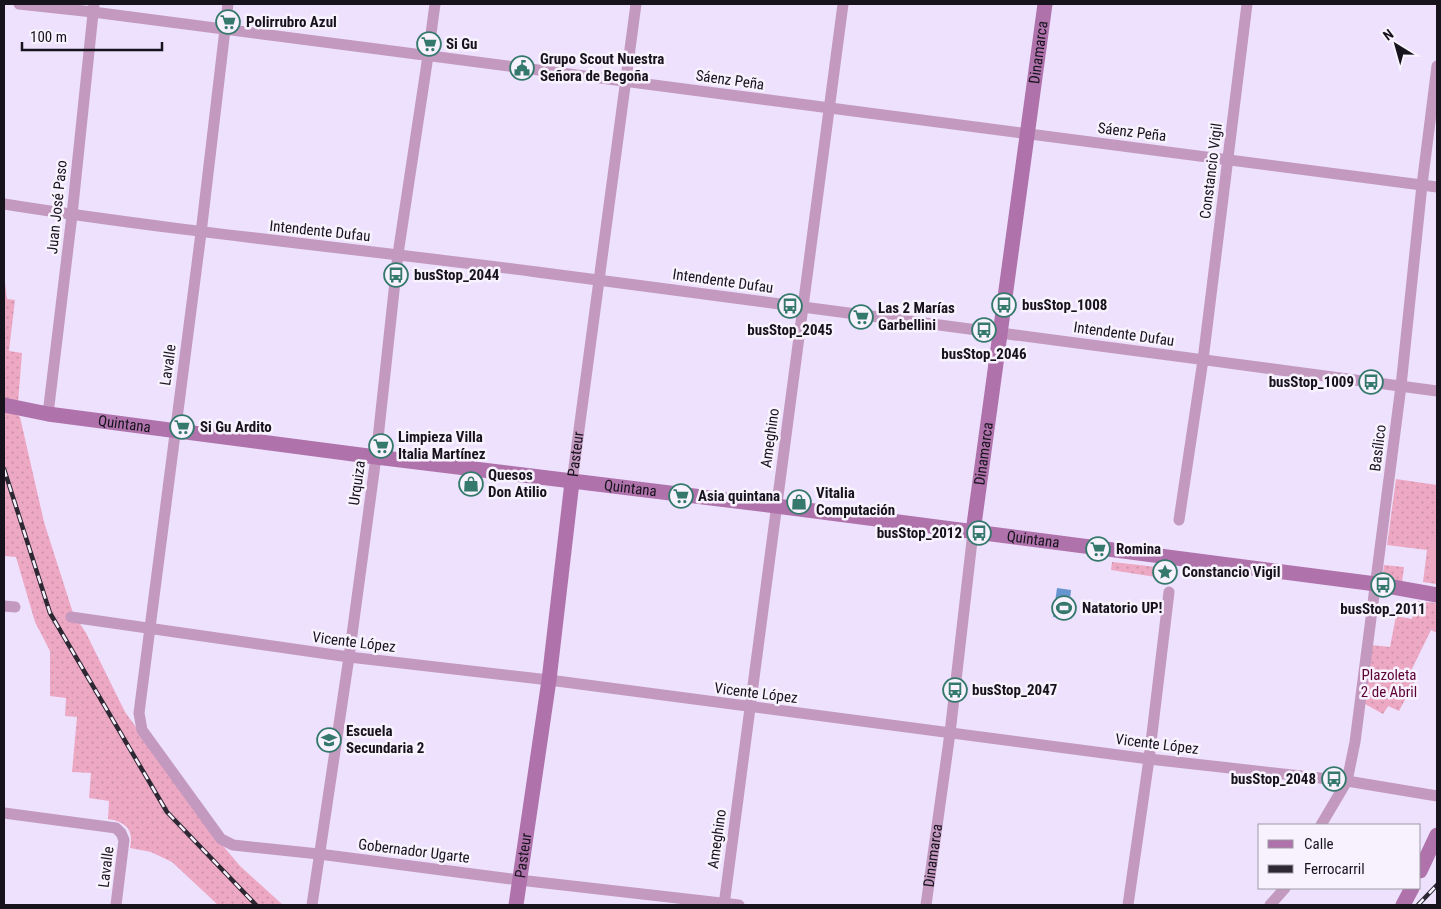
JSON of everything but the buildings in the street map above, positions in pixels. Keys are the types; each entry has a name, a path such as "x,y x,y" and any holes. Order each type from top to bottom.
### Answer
{"street":[{"name":"Sáenz Peña","path":"19,4 93,8 225,30 1437,187"},
{"name":"Lavalle","path":"142,730 139,713 201,233 228,4"},
{"name":"Urquiza","path":"312,905 349,657 376,457 398,254 435,4"},
{"name":"Pasteur","path":"516,905 549,680 572,482 636,4"},
{"name":"Ameghino","path":"724,904 843,4"},
{"name":"Dinamarca","path":"926,905 950,733 973,532 1045,4"},
{"name":"Constancio Vigil","path":"1179,520 1203,360 1247,4"},
{"name":"Juan José Paso","path":"48,414 72,215 93,8"},
{"name":"Basílico","path":"1323,824 1347,781 1355,742 1401,386 1422,185 1437,66"},
{"name":"Intendente Dufau","path":"4,204 201,233 398,254 1437,390"},
{"name":"Quintana","path":"4,405 48,414 1376,584 1437,595"},
{"path":"1128,905 1149,759 1169,592"},
{"name":"Vicente López","path":"70,617 349,657 549,680 1149,759 1347,781 1437,796"},
{"name":"Gobernador Ugarte","path":"142,730 221,839 233,845 738,905"},
{"name":"Lavalle","path":"4,813 116,828 124,840 116,905"},
{"path":"1421,869 1437,835"},
{"path":"1270,905 1283,889"},
{"path":"1403,905 1411,889"}],"green space":[{"path":"4,275 7,299 15,300 9,351 22,353 18,403 4,401"},
{"path":"4,410 20,417 44,522 73,613 86,633 125,712 219,841 240,866 283,905 218,905 172,862 151,852 130,848 130,831 124,824 108,819 109,801 89,798 91,773 72,772 77,717 65,716 66,698 50,696 50,651 35,622 16,557 5,556 4,551"},
{"path":"1396,479 1437,485 1437,584 1423,582 1427,550 1387,545"},
{"path":"1432,539 1437,539 1437,575 1428,574"},
{"path":"1112,562 1157,567 1162,571 1162,578 1111,570"},
{"path":"1384,565 1404,567 1402,583 1382,581"},
{"name":"Plazoleta 2 de Abril","path":"1415,601 1437,603 1437,633 1431,630 1409,675 1416,679 1399,711 1388,706 1383,714 1365,704 1372,645 1390,647 1396,616 1412,619"}],"water":[{"path":"1057,588 1071,590 1068,619 1053,617"}],"railway":[{"path":"4,469 50,613 167,812 256,905"},
{"path":"1418,905 1437,885"}],"place":[{"name":"Polirrubro Azul","path":"228,22"},
{"name":"Si Gu","path":"429,44"},
{"name":"Grupo Scout Nuestra Señora de Begoña","path":"522,68"},
{"name":"busStop_2044","path":"396,275"},
{"name":"busStop_1008","path":"1004,305"},
{"name":"busStop_2045","path":"790,306"},
{"name":"Las 2 Marías Garbellini","path":"861,317"},
{"name":"busStop_2046","path":"984,330"},
{"name":"busStop_1009","path":"1371,382"},
{"name":"Si Gu Ardito","path":"182,427"},
{"name":"Limpieza Villa Italia Martínez","path":"381,446"},
{"name":"Quesos Don Atilio","path":"471,484"},
{"name":"Asia quintana","path":"681,496"},
{"name":"Vitalia Computación","path":"799,502"},
{"name":"busStop_2012","path":"979,533"},
{"name":"Romina","path":"1098,549"},
{"name":"Constancio Vigil","path":"1165,572"},
{"name":"busStop_2011","path":"1383,585"},
{"name":"Natatorio UP!","path":"1064,608"},
{"name":"busStop_2047","path":"955,690"},
{"name":"Escuela Secundaria 2","path":"329,740"},
{"name":"busStop_2048","path":"1334,779"}]}
